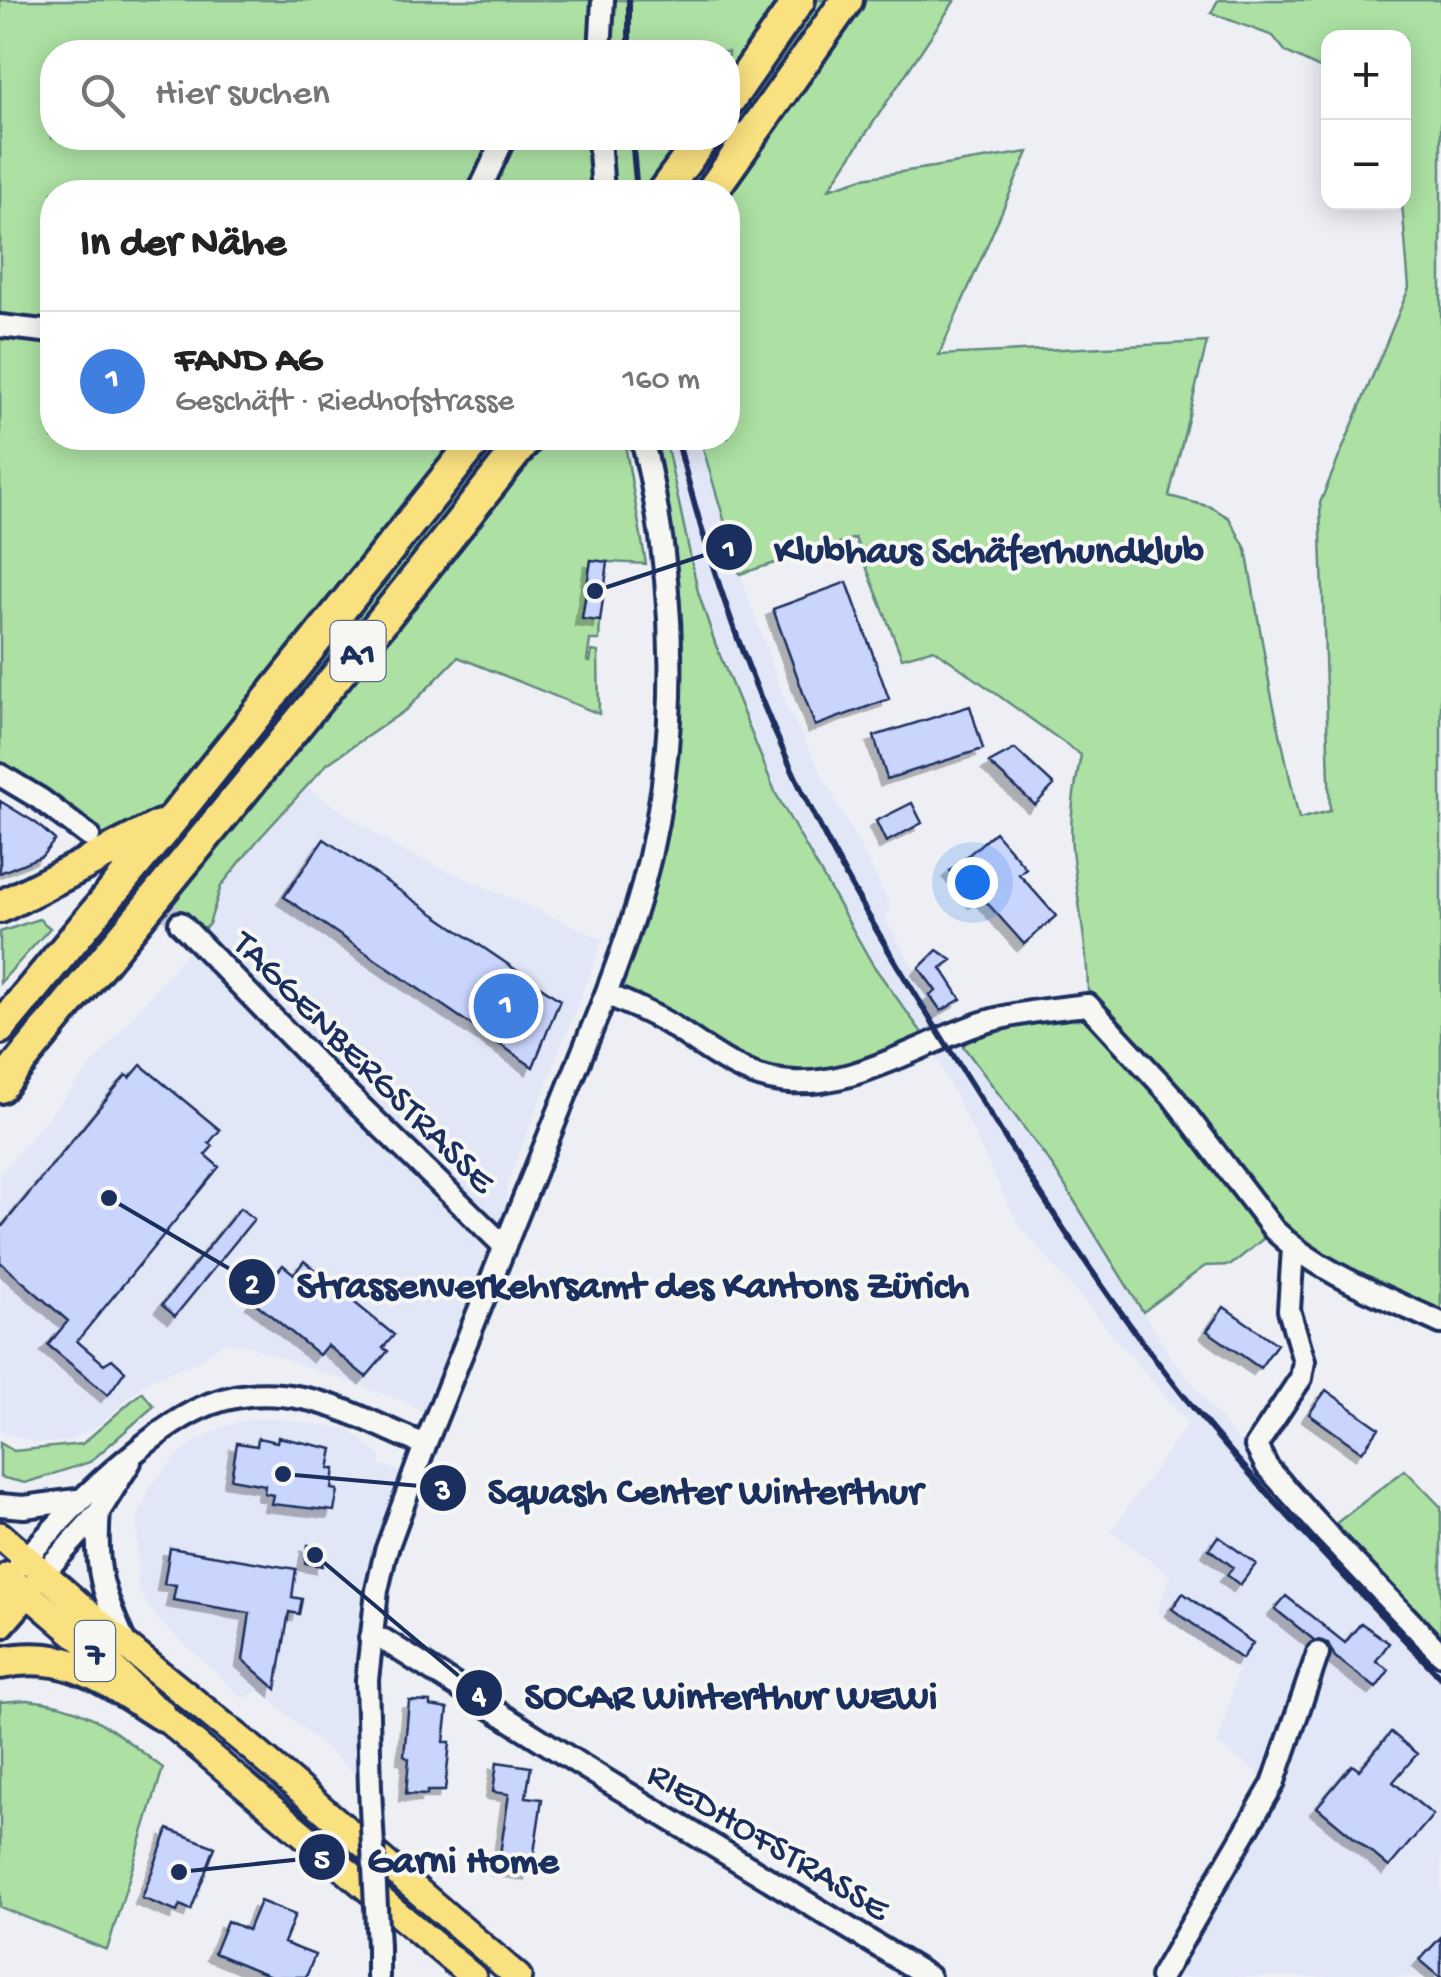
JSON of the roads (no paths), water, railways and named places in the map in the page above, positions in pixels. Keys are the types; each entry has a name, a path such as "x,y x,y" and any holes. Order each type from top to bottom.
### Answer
{"highway":[{"path":"740,85 799,0"},
{"path":"720,180 847,0"},
{"path":"673,180 694,150"},
{"name":"A1","path":"0,1028 468,450"},
{"name":"A1","path":"0,1088 517,450"},
{"name":"A1","path":"0,907 172,820"},
{"path":"0,1622 17,1576"},
{"path":"0,1664 35,1658 74,1664 160,1714"}],"main road":[{"name":"7","path":"0,1535 17,1576 160,1714 473,1977"},
{"name":"7","path":"17,1576 126,1646 248,1745 518,1977"}],"street":[{"path":"601,40 603,0"},
{"path":"485,180 498,150"},
{"path":"600,150 602,180"},
{"path":"0,326 40,331"},
{"path":"378,1977 367,1680 370,1638 386,1550 424,1445 606,994 642,888 661,792 668,722 668,593 662,536 644,450"},
{"path":"0,775 90,836"},
{"name":"TAGGENBERGSTRASSE","path":"180,924 504,1246"},
{"path":"606,994 653,1014 741,1068 768,1079 802,1083 835,1078 891,1060 986,1022 1088,1005 1172,1096 1274,1230 1293,1248 1441,1323"},
{"path":"1293,1248 1289,1310 1304,1361 1301,1378 1256,1446 1266,1467 1441,1654"},
{"path":"17,1576 77,1500 154,1434 194,1410 234,1397 287,1396 325,1404 424,1445"},
{"path":"17,1576 99,1512 136,1451"},
{"path":"0,1504 34,1506 77,1500"},
{"path":"99,1512 97,1568 126,1646"},
{"name":"RIEDHOFSTRASSE","path":"370,1638 384,1640 929,1977"},
{"path":"1161,1977 1273,1784 1318,1653"}],"tunnel":[{"path":"120,864 180,923"}],"railway":[{"path":"629,0 629,40"},
{"path":"633,150 636,180"},
{"path":"680,450 720,587 775,733 838,862 918,999 1057,1220 1167,1374 1255,1480 1441,1678"}],"place":[{"name":"Klubhaus Schäferhundklub","path":"595,591"},
{"name":"FAND AG","path":"506,1006"},
{"name":"Strassenverkehrsamt des Kantons Zürich","path":"109,1198"},
{"name":"Squash Center Winterthur","path":"283,1474"},
{"name":"SOCAR Winterthur WEWi","path":"315,1555"},
{"name":"Garni Home","path":"179,1872"}]}
